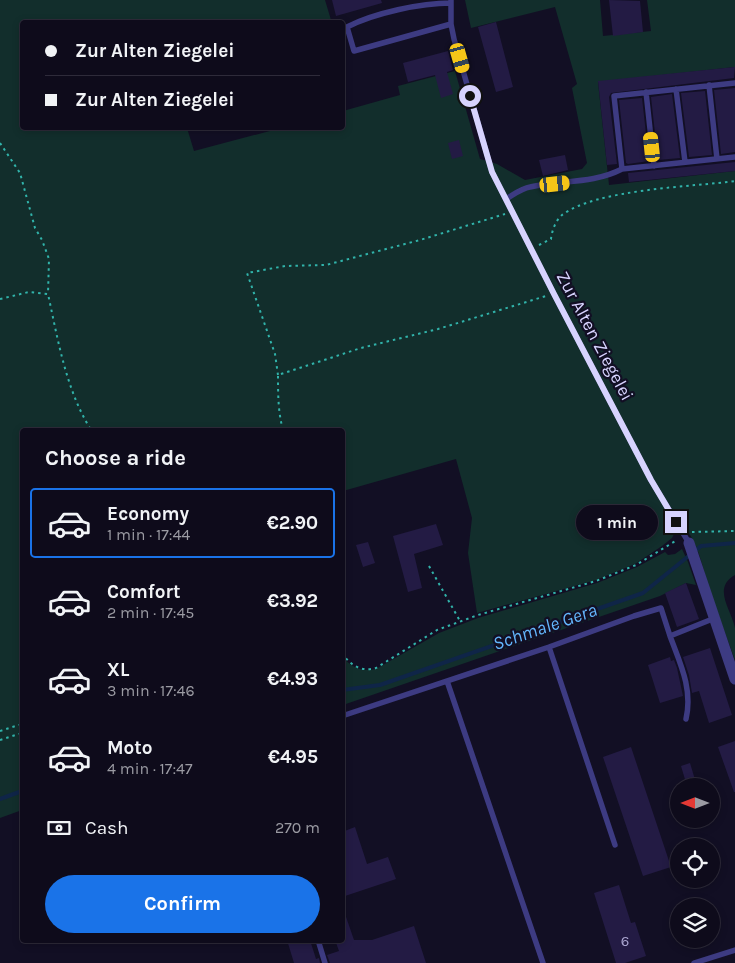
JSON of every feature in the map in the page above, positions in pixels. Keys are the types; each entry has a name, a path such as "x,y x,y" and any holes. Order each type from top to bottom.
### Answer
{"street":[{"name":"Zur Alten Ziegelei","path":"687,540 700,573 735,679"}],"lane":[{"path":"451,1 413,7 359,21 347,27 354,51 451,24"},
{"name":"Zur Alten Ziegelei","path":"451,1 451,24 454,39 492,172 530,249 651,480 687,540"},
{"path":"622,169 614,96 735,83"},
{"path":"709,85 716,159"},
{"path":"676,89 684,162"},
{"path":"646,92 654,166"},
{"path":"506,199 529,187 608,176 622,169 735,156"},
{"path":"345,715 661,608 688,685 689,707 686,719"},
{"path":"670,636 715,618"},
{"path":"549,646 615,845"},
{"path":"447,680 543,963"},
{"path":"319,943 326,963"},
{"path":"694,963 735,950"}],"path":[{"path":"0,143 20,173 35,228 49,259 48,294 62,357 80,413 90,428"},
{"path":"530,249 551,238 552,231 561,216 578,206 612,196 735,181"},
{"path":"282,428 278,397 278,375 274,354 247,273 285,266 326,265 420,240 512,211"},
{"path":"0,299 29,292 48,294"},
{"path":"278,375 361,348 438,329 554,294"},
{"path":"345,657 350,664 359,668 368,670 376,668 437,630 478,615 596,581 636,565 687,540 697,532 735,531"},
{"path":"429,566 460,622"},
{"path":"0,731 20,725"},
{"path":"0,740 20,734"}],"green space":[{"path":"0,0 325,0 331,20 20,20 20,130 188,130 194,151 273,130 345,130 345,110 400,95 398,86 455,71 480,159 497,164 525,180 582,169 587,163 572,88 577,84 555,7 471,28 465,0 600,0 603,36 651,31 647,0 735,0 735,67 598,82 609,185 735,171 735,575 728,580 724,592 735,628 735,660 697,549 686,529 674,534 662,546 635,564 596,580 477,613 468,553 472,518 456,459 345,490 345,428 20,428 20,811 0,818"},
{"path":"682,549 696,585 686,583 660,596 345,704 345,659 357,668 366,670 376,669 439,633 478,618 597,583 637,567 665,552 668,555 675,554"}],"building":[{"path":"332,0 381,0 382,3 336,16"},
{"path":"609,0 640,1 643,32 613,36"},
{"path":"496,22 513,87 496,92 478,27"},
{"path":"448,51 453,70 447,72 453,94 441,98 435,75 408,82 403,63"},
{"path":"735,67 734,78 611,93 609,97 617,164 607,165 598,81"},
{"path":"735,88 735,152 721,154 714,90"},
{"path":"705,91 712,155 689,157 681,93"},
{"path":"672,94 680,158 658,160 651,97"},
{"path":"642,98 649,161 628,164 626,163 619,100"},
{"path":"459,140 463,156 452,159 448,143"},
{"path":"565,155 568,170 543,176 539,160"},
{"path":"735,162 735,171 629,182 628,173"},
{"path":"436,524 443,545 414,554 422,588 408,592 393,536"},
{"path":"368,542 375,563 363,567 356,545"},
{"path":"686,583 699,619 677,627 665,593"},
{"path":"710,648 732,715 709,723 699,691 692,693 683,657"},
{"path":"670,657 671,661 674,660 677,668 683,696 660,703 648,665"},
{"path":"735,741 735,792 734,792 718,747"},
{"path":"631,747 670,867 643,876 603,757"},
{"path":"690,763 694,778 685,778 681,766"},
{"path":"355,827 367,864 388,857 396,879 345,896 345,831"},
{"path":"619,885 631,923 635,922 646,956 625,963 616,963 594,893"},
{"path":"345,914 354,940 372,940 414,926 426,963 330,963 327,955 339,951 336,943 345,943"},
{"path":"288,943 311,943 316,959 319,958 320,963 294,963"}],"waterway":[{"name":"Schmale Gera","path":"345,690 380,685 643,593 701,546 735,543"},
{"name":"Schmale Gera","path":"0,799 20,792"}],"route":[{"path":"470,96 492,172 530,249 651,480 676,522"}]}
